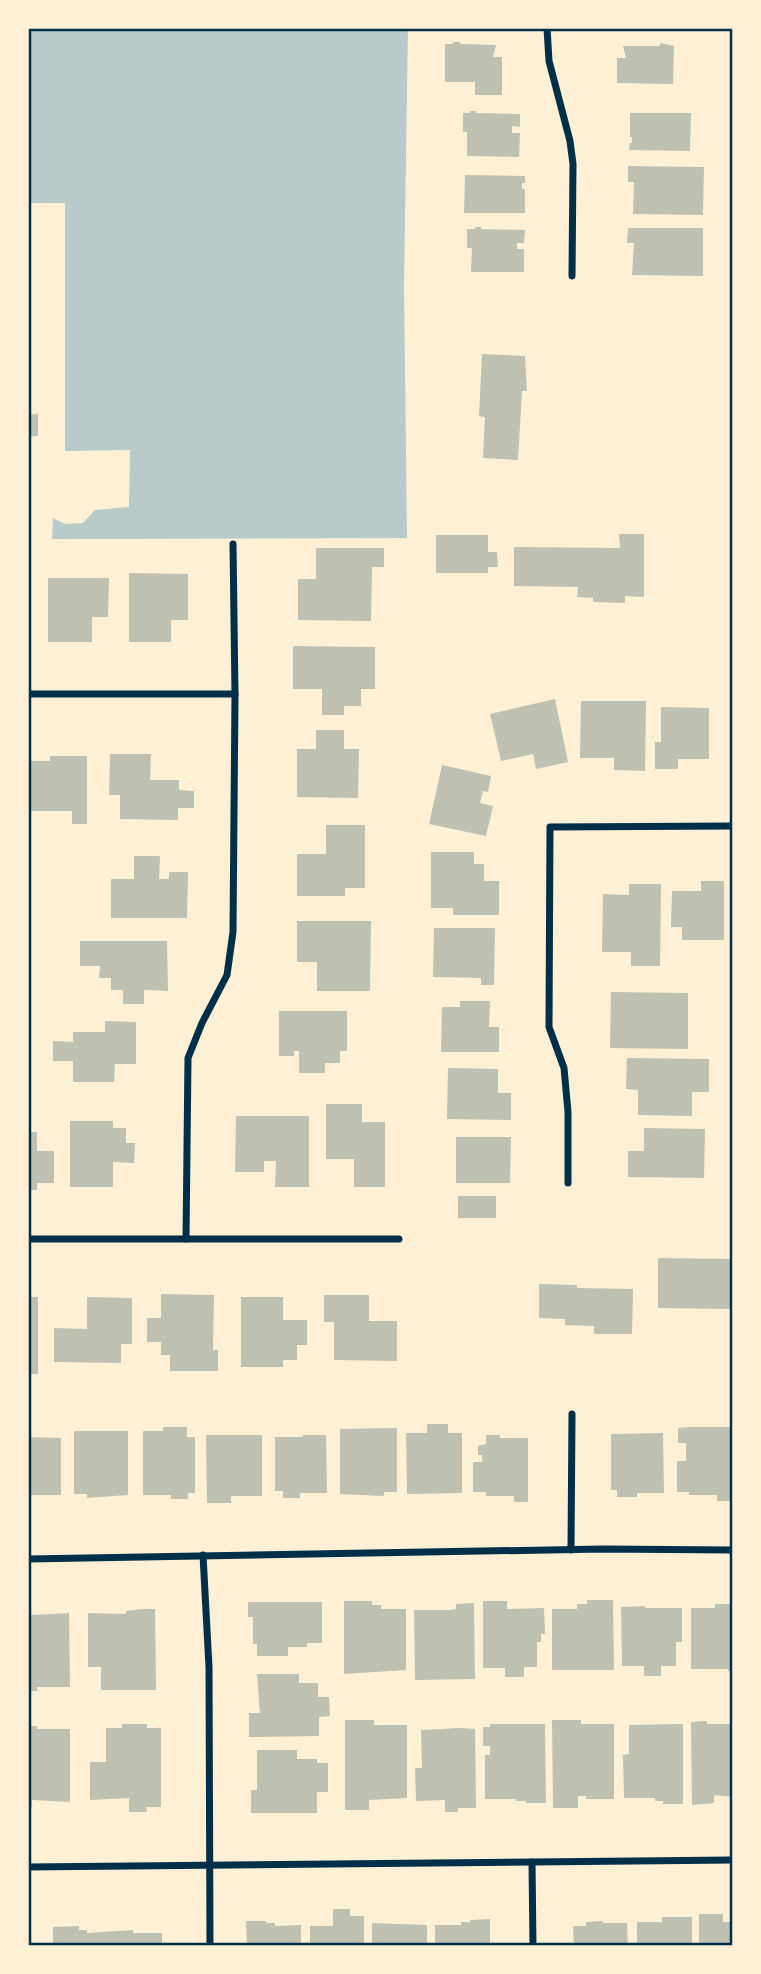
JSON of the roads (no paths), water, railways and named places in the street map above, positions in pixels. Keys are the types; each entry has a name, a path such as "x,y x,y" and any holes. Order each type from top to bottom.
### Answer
{"street":[{"path":"547,28 549,61 570,141 573,164 572,276"},
{"path":"186,1239 188,1058 202,1023 228,975 233,932 233,544"},
{"path":"28,694 235,694"},
{"path":"569,1183 564,1068 549,1027 550,827 733,826"},
{"path":"28,1239 399,1239"},
{"path":"571,1550 572,1414"},
{"path":"28,1559 733,1550"},
{"path":"203,1555 209,1667 210,1946"},
{"path":"28,1867 733,1860"},
{"path":"532,1862 533,1946"}]}
